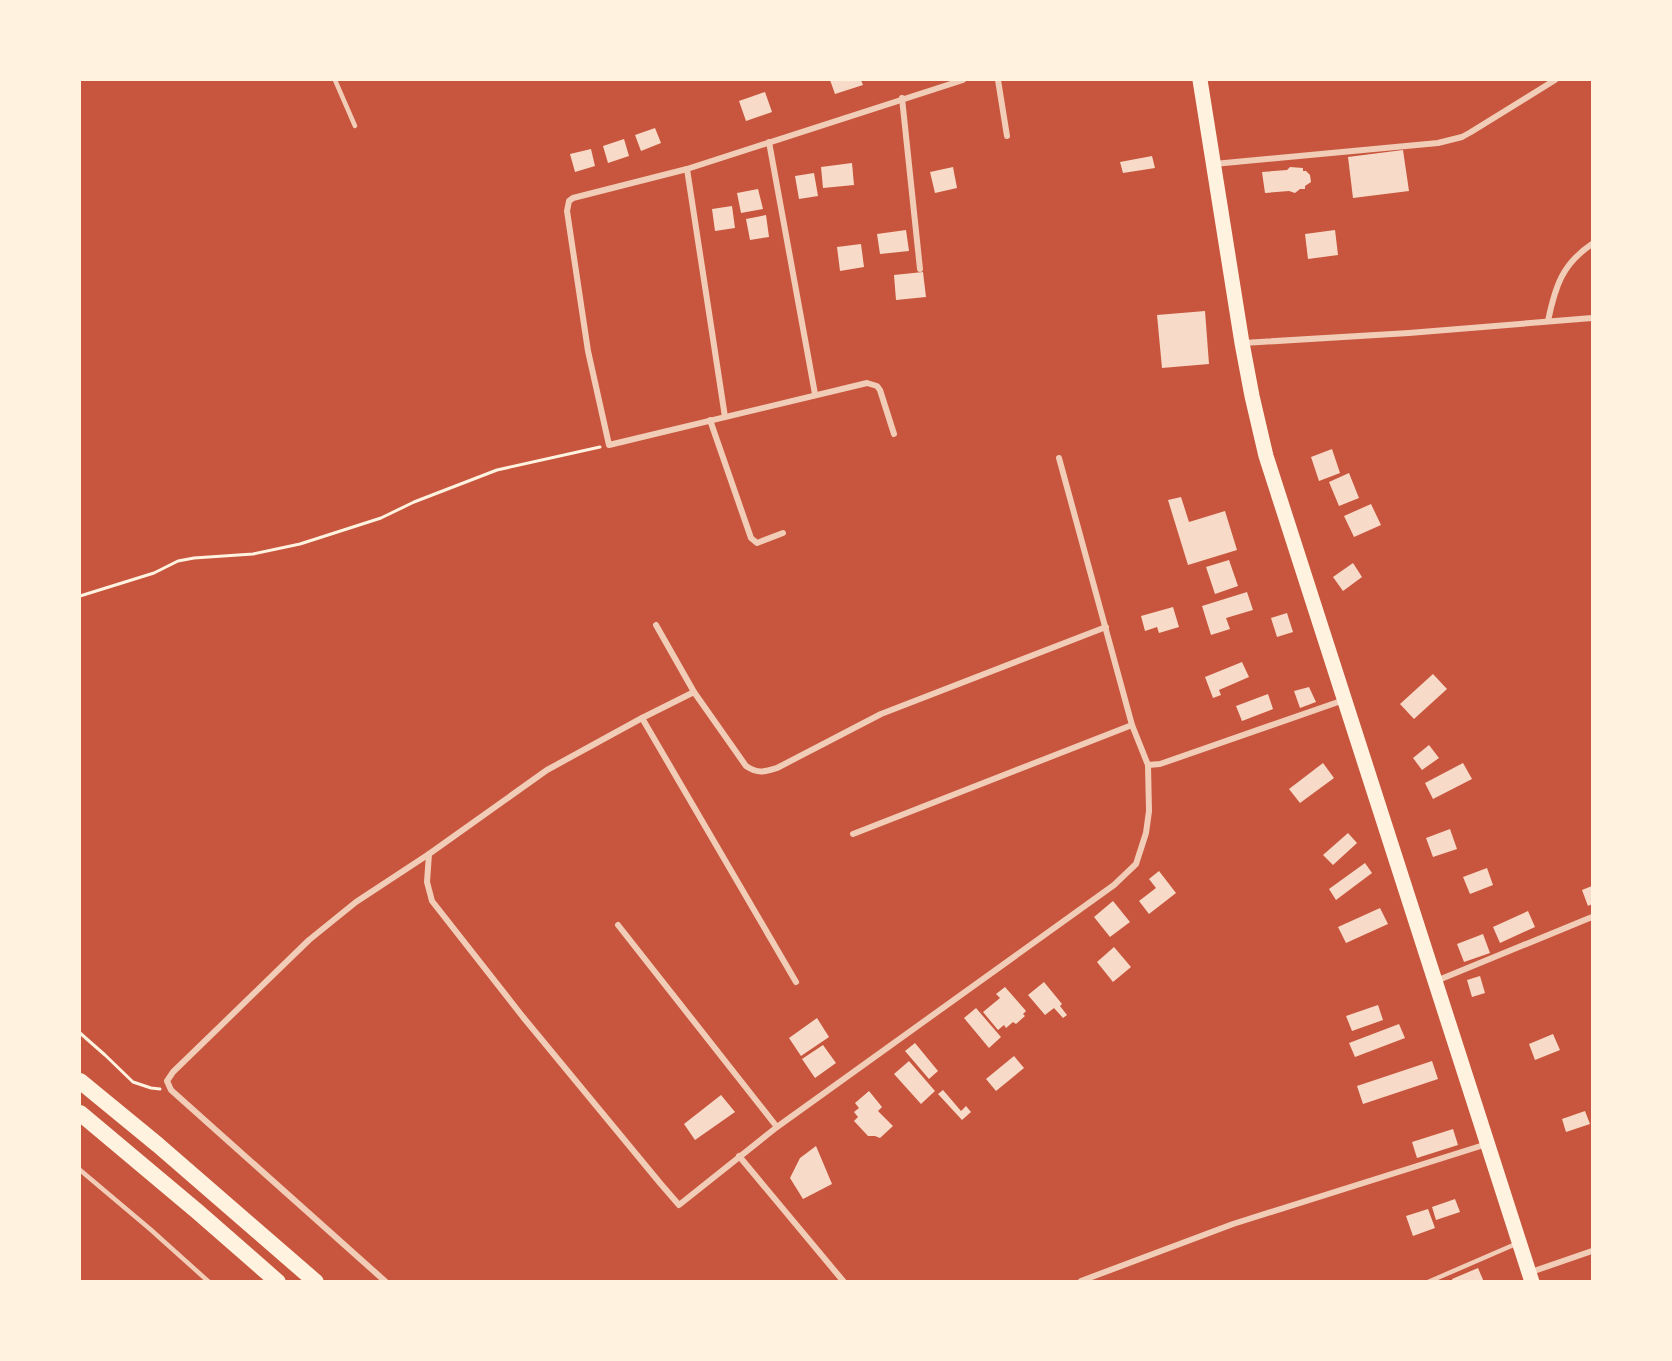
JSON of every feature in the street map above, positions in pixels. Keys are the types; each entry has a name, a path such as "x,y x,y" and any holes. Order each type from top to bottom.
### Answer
{"highway":[{"path":"1200,80 1251,396 1266,456 1531,1277"},
{"path":"80,1081 316,1281"},
{"path":"80,1113 278,1281"}],"street":[{"path":"894,434 880,390 872,383 815,394 609,445 588,351 567,211 569,201 573,198 687,169 963,80"},
{"path":"998,80 1007,136"},
{"path":"1214,164 1450,141 1471,132 1555,80"},
{"path":"902,98 920,269"},
{"path":"769,142 815,394"},
{"path":"687,169 725,417"},
{"path":"1548,321 1554,292 1563,272 1580,252 1593,244"},
{"path":"1242,343 1409,333 1593,318"},
{"path":"710,420 751,538 757,543 783,533"},
{"path":"429,854 427,882 432,902 523,1017 680,1205 739,1156 1114,885 1136,864 1146,833 1149,811 1148,765 1132,725 1059,458"},
{"path":"656,625 694,692 746,766 762,773 777,768 881,714 1106,627"},
{"path":"386,1281 171,1090 167,1081 173,1072 309,940 356,902 429,854 547,770 642,717 694,692"},
{"path":"1148,765 1160,764 1345,700"},
{"path":"642,717 796,982"},
{"path":"853,834 1132,725"},
{"path":"1435,981 1593,917"},
{"path":"618,925 777,1128"},
{"path":"1081,1281 1233,1224 1489,1144"},
{"path":"739,1156 844,1281"},
{"path":"1531,1277 1593,1251"}],"lane":[{"path":"335,80 355,126"},
{"path":"80,1170 209,1281"},
{"path":"1428,1281 1520,1242"}],"path":[{"path":"80,596 154,573 178,561 253,554 300,544 381,518 414,502 497,470 609,445"},
{"path":"80,1033 133,1083 171,1090"}],"building":[{"path":"830,80 861,80 863,85 835,94"},
{"path":"765,92 772,112 746,121 739,101"},
{"path":"655,128 661,143 641,151 635,135"},
{"path":"624,139 629,156 608,163 603,146"},
{"path":"591,149 595,166 575,172 570,154"},
{"path":"1403,150 1409,191 1353,198 1348,157"},
{"path":"1152,156 1155,168 1123,173 1120,162"},
{"path":"852,163 854,185 823,188 821,167"},
{"path":"953,167 957,188 935,193 930,172"},
{"path":"1290,167 1303,168 1303,171 1310,175 1311,182 1305,186 1305,189 1300,189 1295,193 1289,191 1265,193 1262,172 1287,170"},
{"path":"814,173 818,196 799,199 795,176"},
{"path":"758,189 763,209 741,213 737,193"},
{"path":"732,206 735,228 715,231 712,209"},
{"path":"766,215 769,237 750,240 746,219"},
{"path":"906,230 909,251 880,254 877,234"},
{"path":"1335,230 1338,255 1308,259 1305,234"},
{"path":"861,244 864,267 840,271 837,247"},
{"path":"923,272 926,297 896,300 894,275"},
{"path":"1205,311 1209,364 1162,368 1157,315"},
{"path":"1332,449 1340,473 1319,481 1311,457"},
{"path":"1349,473 1359,498 1339,506 1329,482"},
{"path":"1181,497 1189,522 1225,511 1237,550 1188,565 1168,500"},
{"path":"1371,504 1381,525 1354,537 1344,516"},
{"path":"1229,560 1238,586 1215,594 1206,567"},
{"path":"1353,563 1362,577 1343,591 1333,577"},
{"path":"1247,592 1253,610 1226,618 1230,629 1211,635 1202,606"},
{"path":"1173,607 1179,627 1159,633 1157,627 1145,631 1141,616"},
{"path":"1287,613 1293,632 1277,637 1271,618"},
{"path":"1242,662 1249,677 1219,690 1221,695 1213,698 1205,677"},
{"path":"1433,674 1447,689 1414,719 1400,704"},
{"path":"1309,687 1316,702 1300,708 1294,691"},
{"path":"1268,694 1273,709 1242,721 1236,706"},
{"path":"1429,745 1439,758 1422,770 1413,758"},
{"path":"1323,763 1334,778 1300,803 1289,789"},
{"path":"1463,763 1472,779 1433,799 1425,783"},
{"path":"1450,829 1457,849 1433,857 1426,838"},
{"path":"1348,833 1357,843 1333,865 1323,855"},
{"path":"1365,863 1372,873 1336,900 1329,889"},
{"path":"1487,868 1493,885 1470,894 1463,877"},
{"path":"1159,871 1176,893 1149,914 1139,901 1156,888 1149,879"},
{"path":"1592,886 1592,904 1588,906 1582,890"},
{"path":"1113,901 1130,922 1110,937 1094,917"},
{"path":"1380,908 1388,924 1346,943 1338,927"},
{"path":"1528,911 1535,927 1500,943 1493,927"},
{"path":"1483,934 1490,953 1464,962 1457,944"},
{"path":"1114,947 1131,967 1113,982 1097,962"},
{"path":"1480,976 1485,993 1472,997 1467,980"},
{"path":"1044,982 1062,1004 1060,1006 1067,1015 1063,1018 1054,1008 1045,1015 1028,995"},
{"path":"1005,987 1026,1011 1023,1014 1025,1016 1016,1024 1013,1022 1006,1028 1004,1025 998,1030 983,1012 1000,998 996,994"},
{"path":"1378,1005 1383,1020 1352,1031 1346,1016"},
{"path":"976,1008 1001,1037 989,1048 964,1018"},
{"path":"817,1018 829,1037 801,1056 789,1038"},
{"path":"1399,1024 1405,1038 1355,1057 1349,1043"},
{"path":"1553,1034 1560,1050 1535,1060 1529,1044"},
{"path":"915,1043 938,1071 929,1079 905,1051"},
{"path":"823,1045 836,1063 815,1078 802,1059"},
{"path":"1014,1056 1024,1068 996,1091 986,1079"},
{"path":"909,1061 935,1091 921,1104 894,1074"},
{"path":"1432,1061 1438,1079 1363,1104 1357,1086"},
{"path":"943,1090 961,1111 966,1106 971,1112 962,1120 938,1094"},
{"path":"869,1091 882,1107 878,1111 893,1126 880,1138 868,1136 854,1121 858,1117 854,1112 859,1108 855,1103"},
{"path":"721,1095 735,1112 695,1140 684,1124"},
{"path":"1585,1111 1590,1124 1566,1132 1562,1119"},
{"path":"1453,1129 1458,1145 1417,1158 1412,1142"},
{"path":"816,1146 832,1184 803,1199 790,1178 800,1158"},
{"path":"1455,1199 1460,1212 1436,1220 1432,1207"},
{"path":"1428,1209 1435,1228 1413,1236 1406,1216"},
{"path":"1478,1268 1484,1282 1453,1282 1452,1279"}]}
